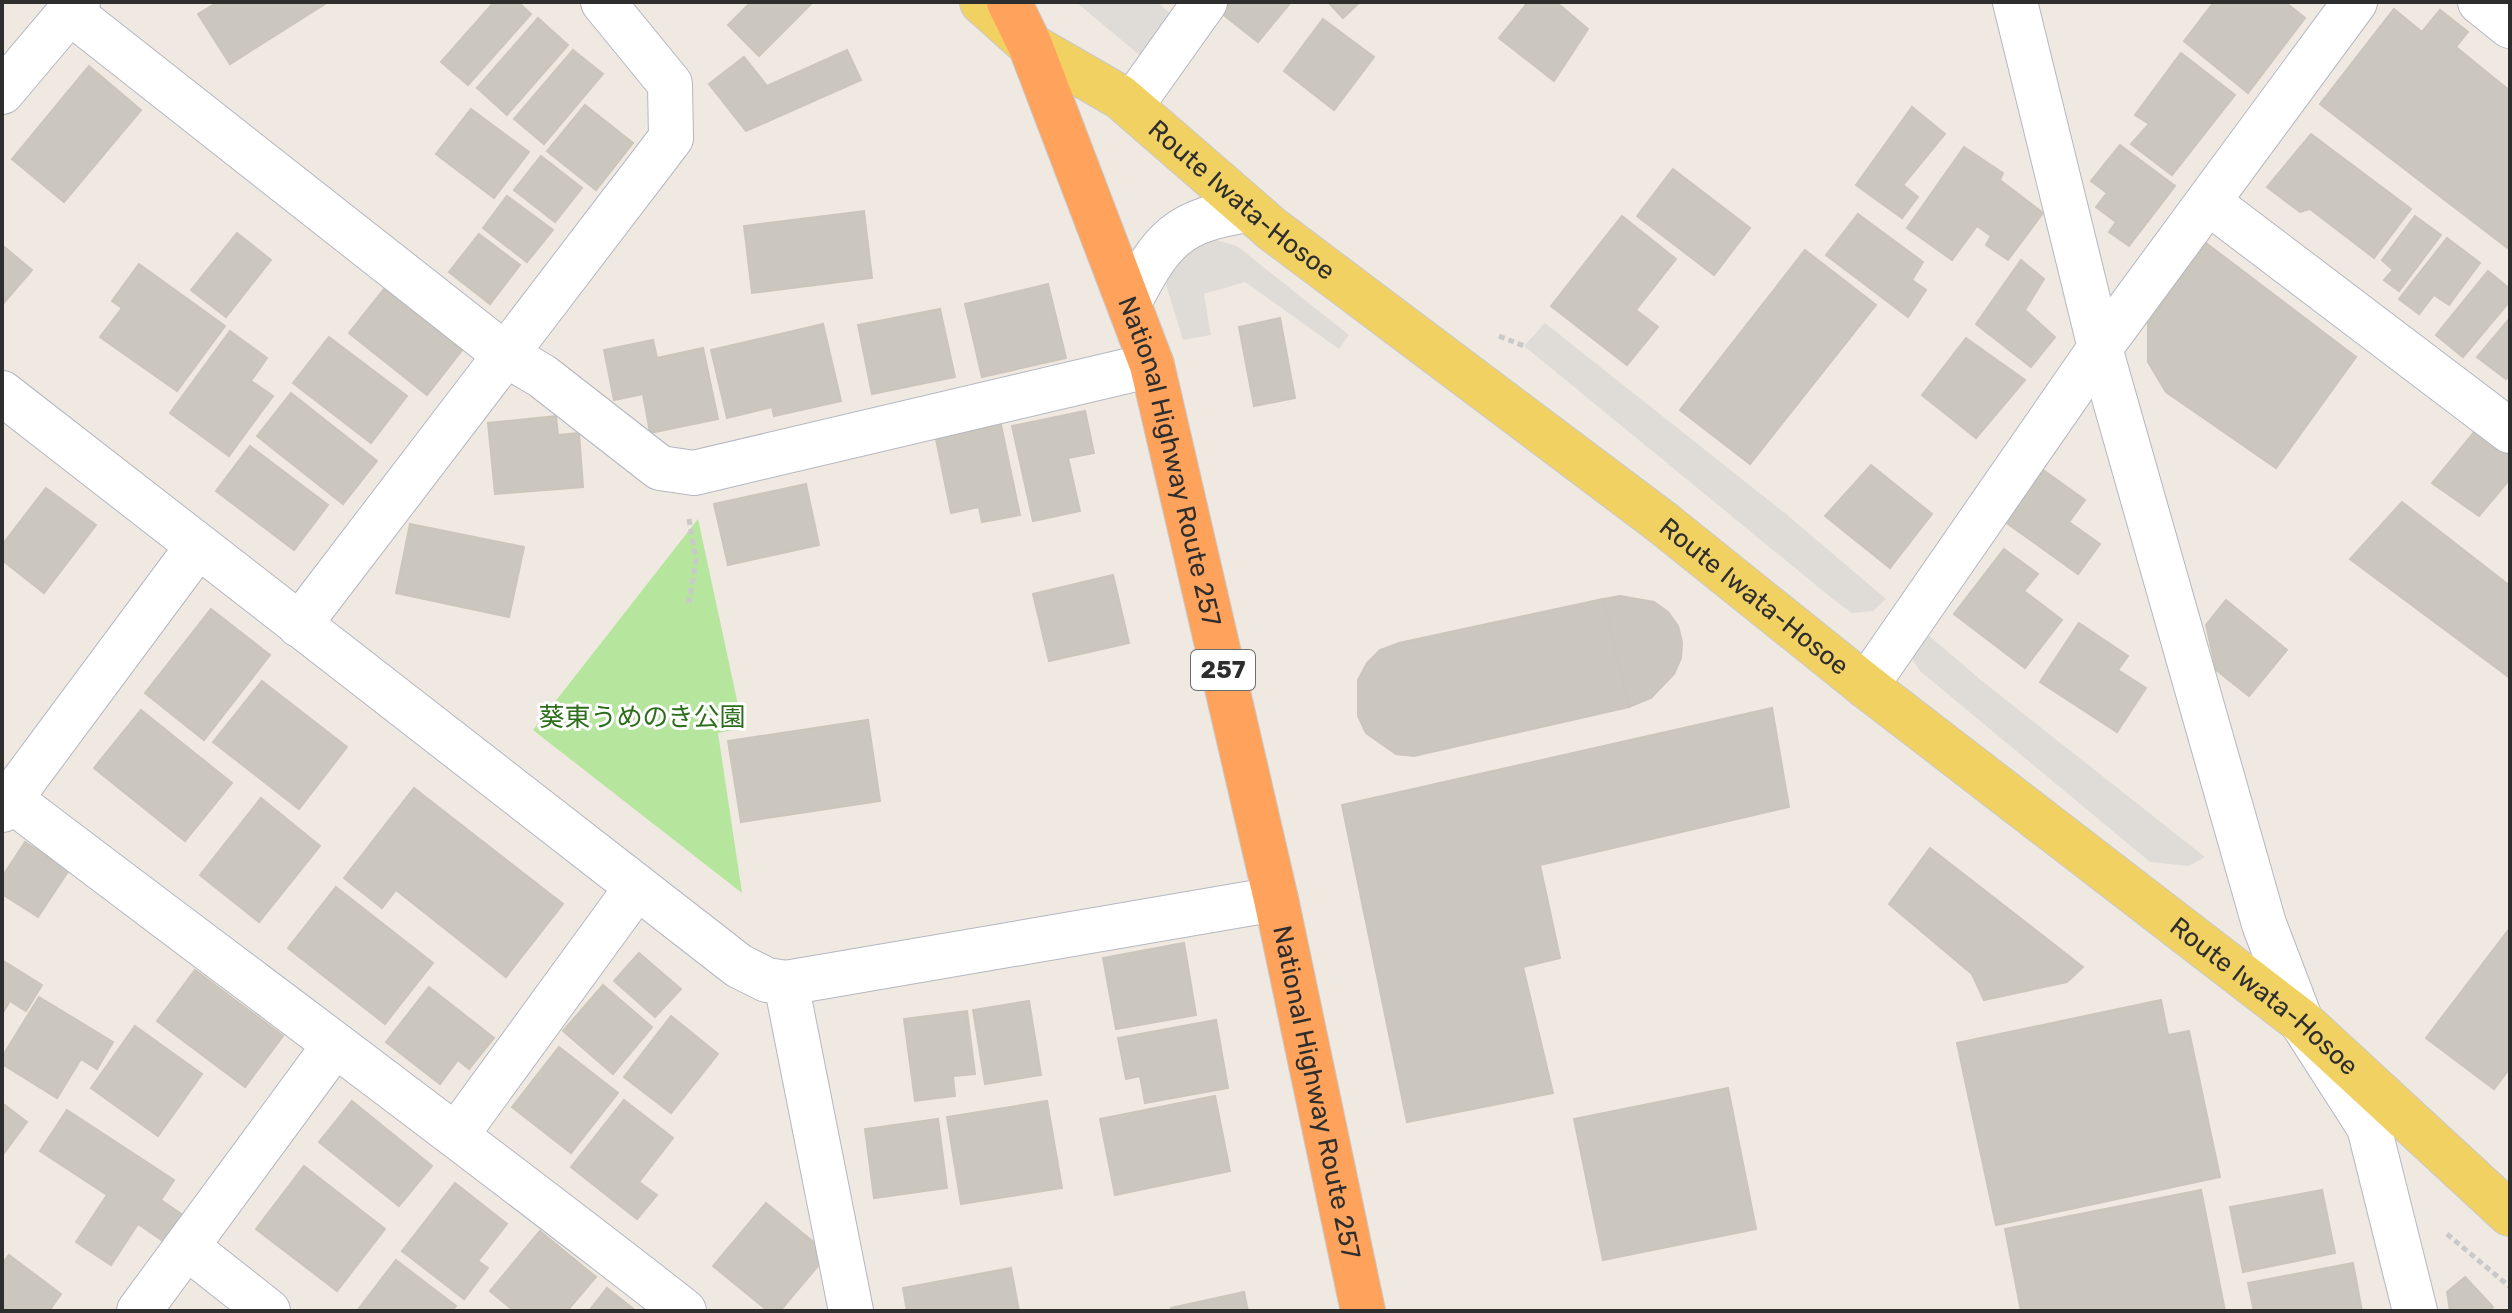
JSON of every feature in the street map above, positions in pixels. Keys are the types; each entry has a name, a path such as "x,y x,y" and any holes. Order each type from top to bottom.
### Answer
{"highway":[{"name":"National Highway Route 257","path":"1009,2 1030,45 1152,365 1276,899 1363,1311"}],"main road":[{"name":"Route Iwata-Hosoe","path":"982,2 1030,45 1131,106 1250,210 1663,523 1866,686 2301,1021 2510,1214"}],"street":[{"path":"299,625 503,353 671,138 670,84 603,2"},
{"path":"1131,106 1205,2"},
{"path":"2015,2 2100,348 2264,924 2301,1021 2369,1127 2415,1311"},
{"path":"1866,686 2100,348 2355,2"},
{"path":"2480,2 2510,26"},
{"path":"2,92 74,7 503,353 542,376 660,468 694,473 1152,365"},
{"path":"2208,202 2510,431"},
{"path":"1129,303 1165,242 1191,223 1250,210"},
{"path":"2,393 739,966 767,980 786,983 1276,899"},
{"path":"198,546 5,801 457,1134 684,1311"},
{"path":"457,1134 637,887"},
{"path":"786,983 848,1309"},
{"path":"139,1311 334,1046"},
{"path":"188,1248 268,1311"}],"path":[{"path":"687,507 696,560 689,603"},
{"path":"2470,1255 2510,1287"}],"green space":[{"name":"葵東うめのき公園","path":"698,519 743,728 718,733 742,893 533,730"}],"shaded area":[{"path":"1076,2 1157,2 1178,20 1149,63"},
{"path":"1212,239 1237,246 1349,335 1339,349 1245,282 1204,294 1211,335 1183,340 1166,285 1172,266 1189,248"},
{"path":"1545,323 1786,514 1886,599 1873,611 1852,613 1834,600 1524,346"},
{"path":"1919,627 1982,681 2205,857 2189,866 2150,862 1920,671 1912,659"}],"building":[{"path":"218,2 328,2 230,64 198,14"},
{"path":"494,2 518,2 531,14 468,85 441,62"},
{"path":"751,2 813,2 759,56 728,25"},
{"path":"1229,2 1291,2 1258,42 1221,13"},
{"path":"1328,2 1360,2 1343,18"},
{"path":"1528,2 1556,2 1588,29 1554,81 1499,38"},
{"path":"2214,2 2285,2 2305,18 2248,93 2184,41"},
{"path":"2394,9 2422,32 2440,10 2468,32 2456,47 2510,91 2510,250 2320,104"},
{"path":"538,18 568,45 507,115 477,88"},
{"path":"1323,19 1374,57 1334,110 1284,71"},
{"path":"573,50 603,74 544,144 514,119"},
{"path":"847,50 861,80 746,131 709,84 744,57 767,86"},
{"path":"2181,53 2235,95 2172,175 2131,144 2149,124 2135,115"},
{"path":"89,66 141,110 64,202 12,159"},
{"path":"585,105 633,143 596,190 547,151"},
{"path":"1912,107 1945,134 1903,185 1918,197 1902,218 1856,185"},
{"path":"471,109 529,152 494,198 436,154"},
{"path":"2311,134 2411,209 2374,258 2310,209 2300,212 2267,187"},
{"path":"2120,145 2175,186 2129,246 2109,232 2116,222 2096,207 2107,193 2091,181"},
{"path":"1964,147 2003,173 2000,180 2043,213 2008,260 1986,245 1991,236 1977,226 1952,260 1907,228"},
{"path":"541,156 582,188 555,222 514,190"},
{"path":"1673,169 1750,228 1714,275 1637,216"},
{"path":"507,196 553,230 527,262 483,228"},
{"path":"864,211 872,278 752,293 744,226"},
{"path":"1858,214 1923,262 1912,280 1926,290 1908,317 1826,255"},
{"path":"1622,216 1676,259 1636,310 1658,327 1627,365 1551,306"},
{"path":"2415,216 2441,235 2399,291 2384,280 2393,270 2382,260"},
{"path":"237,233 271,260 226,317 191,290"},
{"path":"479,234 520,265 490,304 449,272"},
{"path":"2447,238 2480,263 2449,305 2434,295 2419,314 2399,299"},
{"path":"2206,243 2356,357 2276,468 2166,392 2148,362 2148,323"},
{"path":"2,245 32,270 2,305"},
{"path":"1805,250 1876,305 1750,464 1680,410"},
{"path":"2021,260 2044,279 2025,310 2055,337 2031,367 1976,324"},
{"path":"139,264 225,326 177,391 100,337 122,308 112,301"},
{"path":"2488,271 2510,289 2510,301 2463,357 2436,335"},
{"path":"1048,284 1066,358 982,377 965,304"},
{"path":"384,289 463,349 427,395 349,333"},
{"path":"940,309 955,377 872,394 858,325"},
{"path":"1280,318 1295,398 1254,406 1239,327"},
{"path":"2510,318 2510,374 2506,379 2477,357"},
{"path":"823,324 841,401 774,416 772,407 727,418 711,350"},
{"path":"230,331 267,358 251,381 273,396 229,456 170,413"},
{"path":"329,337 407,396 371,443 293,383"},
{"path":"1966,338 2025,380 1976,438 1922,395"},
{"path":"653,340 657,358 703,348 718,419 650,433 643,394 614,400 604,350"},
{"path":"291,393 377,461 343,504 257,436"},
{"path":"1085,411 1094,453 1068,458 1080,511 1033,521 1012,426"},
{"path":"556,416 558,435 579,433 583,487 495,494 488,423"},
{"path":"1001,425 1020,515 982,522 979,507 951,513 936,439"},
{"path":"2480,425 2510,446 2510,479 2479,516 2432,483"},
{"path":"250,446 328,505 294,550 216,491"},
{"path":"1871,465 1932,514 1890,568 1825,516"},
{"path":"2039,467 2085,500 2069,522 2100,544 2078,574 2001,519"},
{"path":"806,484 819,545 728,565 714,504"},
{"path":"46,488 96,525 44,593 2,560 2,545"},
{"path":"2402,502 2510,586 2510,678 2350,559"},
{"path":"410,524 524,547 509,617 396,593"},
{"path":"2004,549 2038,574 2024,591 2062,620 2025,668 1954,614"},
{"path":"1113,575 1129,643 1049,661 1033,594"},
{"path":"1620,596 1654,602 1668,612 1678,626 1682,642 1681,658 1674,674 1651,698 1629,707 1603,599"},
{"path":"1603,599 1629,707 1414,756 1396,754 1366,733 1358,716 1358,680 1367,663 1380,650 1399,643"},
{"path":"2226,600 2287,650 2249,696 2216,670 2206,625"},
{"path":"211,609 270,655 204,740 145,693"},
{"path":"2079,623 2128,656 2118,670 2146,688 2117,732 2040,682"},
{"path":"262,681 347,747 299,809 213,742"},
{"path":"1772,708 1789,807 1540,865 1560,958 1523,967 1553,1093 1407,1122 1342,805"},
{"path":"141,710 232,783 185,841 94,768"},
{"path":"868,720 880,801 741,822 728,741"},
{"path":"414,788 563,904 506,977 396,890 382,908 344,878"},
{"path":"261,798 320,846 259,922 200,875"},
{"path":"25,842 69,870 38,917 2,894 2,877"},
{"path":"1930,848 2083,967 2067,982 1984,1000 1972,974 1889,904"},
{"path":"336,887 433,963 385,1024 288,948"},
{"path":"2510,928 2510,1068 2494,1089 2426,1038"},
{"path":"1184,943 1196,1015 1116,1029 1103,958"},
{"path":"639,953 681,989 655,1017 614,981"},
{"path":"2,960 42,985 26,1011 10,1001 2,1014"},
{"path":"195,970 283,1036 245,1087 157,1021"},
{"path":"603,985 652,1027 613,1074 563,1031"},
{"path":"429,987 494,1038 469,1069 458,1060 440,1084 386,1042"},
{"path":"39,997 113,1042 97,1069 81,1059 57,1098 2,1064 2,1057"},
{"path":"2161,1000 2168,1035 2189,1031 2220,1177 1996,1225 1957,1043"},
{"path":"1029,1001 1041,1075 985,1084 973,1010"},
{"path":"967,1011 975,1074 953,1076 955,1096 915,1101 904,1019"},
{"path":"671,1016 718,1054 671,1113 624,1077"},
{"path":"1216,1020 1228,1088 1145,1103 1140,1076 1126,1079 1118,1038"},
{"path":"135,1026 202,1074 158,1136 91,1088"},
{"path":"559,1047 618,1093 571,1153 512,1107"},
{"path":"1728,1088 1756,1229 1603,1260 1574,1119"},
{"path":"1215,1096 1230,1171 1115,1195 1100,1119"},
{"path":"624,1100 673,1138 639,1182 657,1195 637,1219 571,1167"},
{"path":"352,1101 432,1166 399,1206 319,1142"},
{"path":"1047,1101 1062,1188 961,1204 947,1117"},
{"path":"2,1103 27,1122 2,1156"},
{"path":"67,1110 174,1180 161,1200 187,1218 169,1245 138,1224 111,1265 76,1242 107,1195 40,1151"},
{"path":"938,1119 947,1188 874,1198 865,1129"},
{"path":"304,1166 385,1229 337,1291 256,1229"},
{"path":"455,1183 507,1224 478,1261 488,1268 464,1299 402,1251"},
{"path":"2201,1190 2225,1311 2021,1311 2005,1229"},
{"path":"2322,1190 2335,1253 2243,1272 2230,1207"},
{"path":"766,1203 828,1254 780,1311 768,1311 713,1266"},
{"path":"540,1231 596,1277 567,1311 514,1311 490,1291"},
{"path":"9,1255 61,1294 49,1311 2,1311 2,1264"},
{"path":"396,1260 456,1306 452,1311 357,1311"},
{"path":"2353,1263 2362,1311 2254,1311 2248,1283"},
{"path":"1011,1268 1019,1311 907,1311 903,1288"},
{"path":"2465,1277 2493,1307 2488,1311 2450,1311 2447,1292"},
{"path":"607,1288 636,1311 589,1311"},
{"path":"1244,1292 1248,1311 1172,1311 1171,1308"}]}
